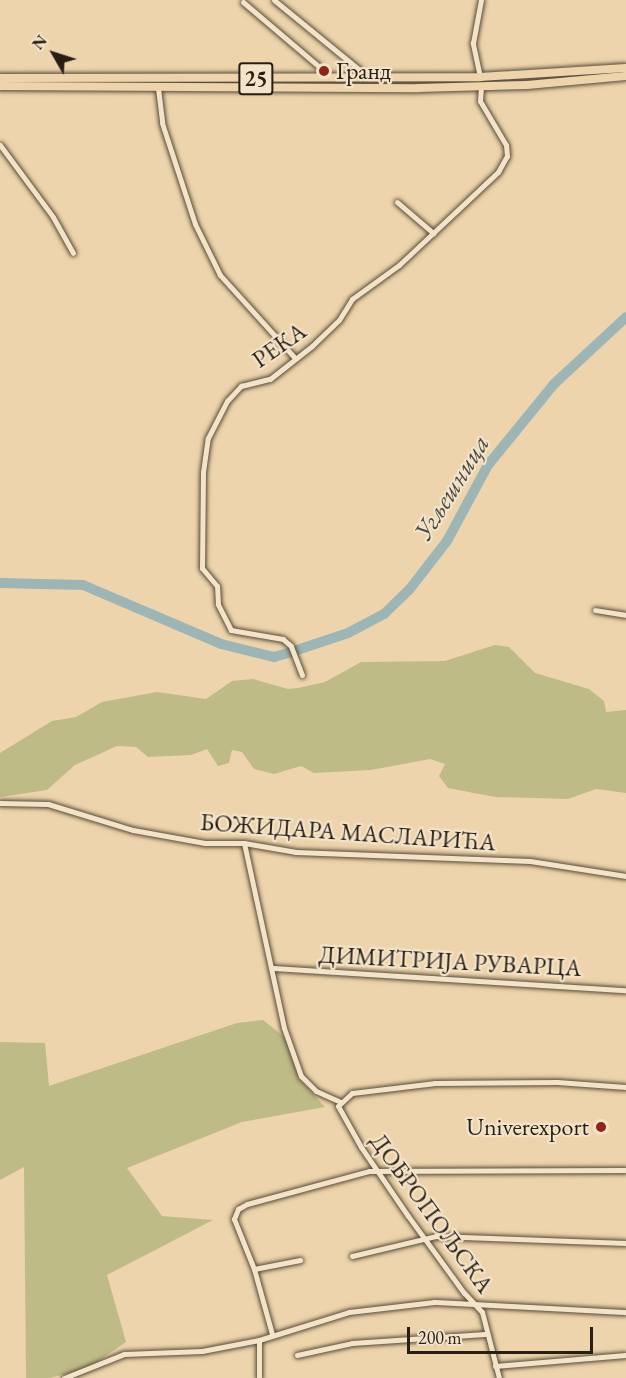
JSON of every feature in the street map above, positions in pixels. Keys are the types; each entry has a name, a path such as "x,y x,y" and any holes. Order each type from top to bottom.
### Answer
{"main road":[{"name":"25","path":"0,78 369,78 480,82 626,68"},
{"name":"25","path":"0,86 158,88 480,82 626,76"}],"street":[{"path":"274,0 369,78"},
{"path":"480,82 473,43 481,0"},
{"path":"243,2 332,78"},
{"name":"РЕКА","path":"302,675 291,646 283,639 231,630 224,619 218,604 217,586 200,560 204,452 214,421 241,386 270,379 339,320 351,299 388,274 492,179 507,150 480,101 480,82"},
{"path":"158,88 170,147 195,224 216,268 233,293 295,358"},
{"path":"0,145 53,217 73,253"},
{"path":"397,202 433,233"},
{"path":"595,610 626,615"},
{"name":"БОЖИДАРА МАСЛАРИЋА","path":"0,804 48,804 133,830 205,843 244,843 296,852 530,861 626,876"},
{"path":"244,843 284,1028 301,1076 316,1091 340,1104 352,1093 435,1083 557,1082 626,1087"},
{"name":"ДИМИТРИЈА РУВАРЦА","path":"272,969 626,990"},
{"name":"ДОБРОПОЉСКА","path":"340,1104 378,1172 424,1238 482,1312 499,1378"},
{"path":"272,1334 254,1269 234,1220 237,1209 247,1204 307,1185 378,1172 626,1170"},
{"path":"352,1256 424,1238 626,1243"},
{"path":"254,1269 300,1260"},
{"path":"64,1378 124,1354 202,1351 259,1340 272,1334 349,1312 434,1302 626,1312"},
{"path":"297,1355 352,1343 486,1334"},
{"path":"259,1340 260,1378"},
{"path":"495,1366 626,1355"}],"shaded area":[{"path":"495,645 509,647 535,673 589,689 604,701 606,712 626,710 626,793 596,789 568,799 495,797 448,788 439,776 445,764 430,759 371,770 314,773 301,766 274,774 254,769 242,752 232,750 229,763 218,766 207,749 191,755 148,757 136,747 117,746 75,765 47,790 0,797 0,753 52,721 76,717 102,702 157,692 206,699 232,681 253,679 288,689 298,688 325,682 361,662 445,661"},
{"path":"263,1020 287,1039 299,1079 325,1107 242,1122 127,1168 162,1216 213,1220 107,1275 126,1342 88,1368 50,1378 26,1378 24,1167 0,1180 0,1042 45,1043 49,1086 237,1023"}],"waterway":[{"name":"Угљешница","path":"294,651 348,633 384,614 409,590 447,541 488,465 554,384 626,317"},
{"name":"Угљешница","path":"0,583 83,585 221,644 274,657 291,652"}],"place":[{"name":"Гранд","path":"324,71"},
{"name":"Univerexport","path":"601,1127"}]}
